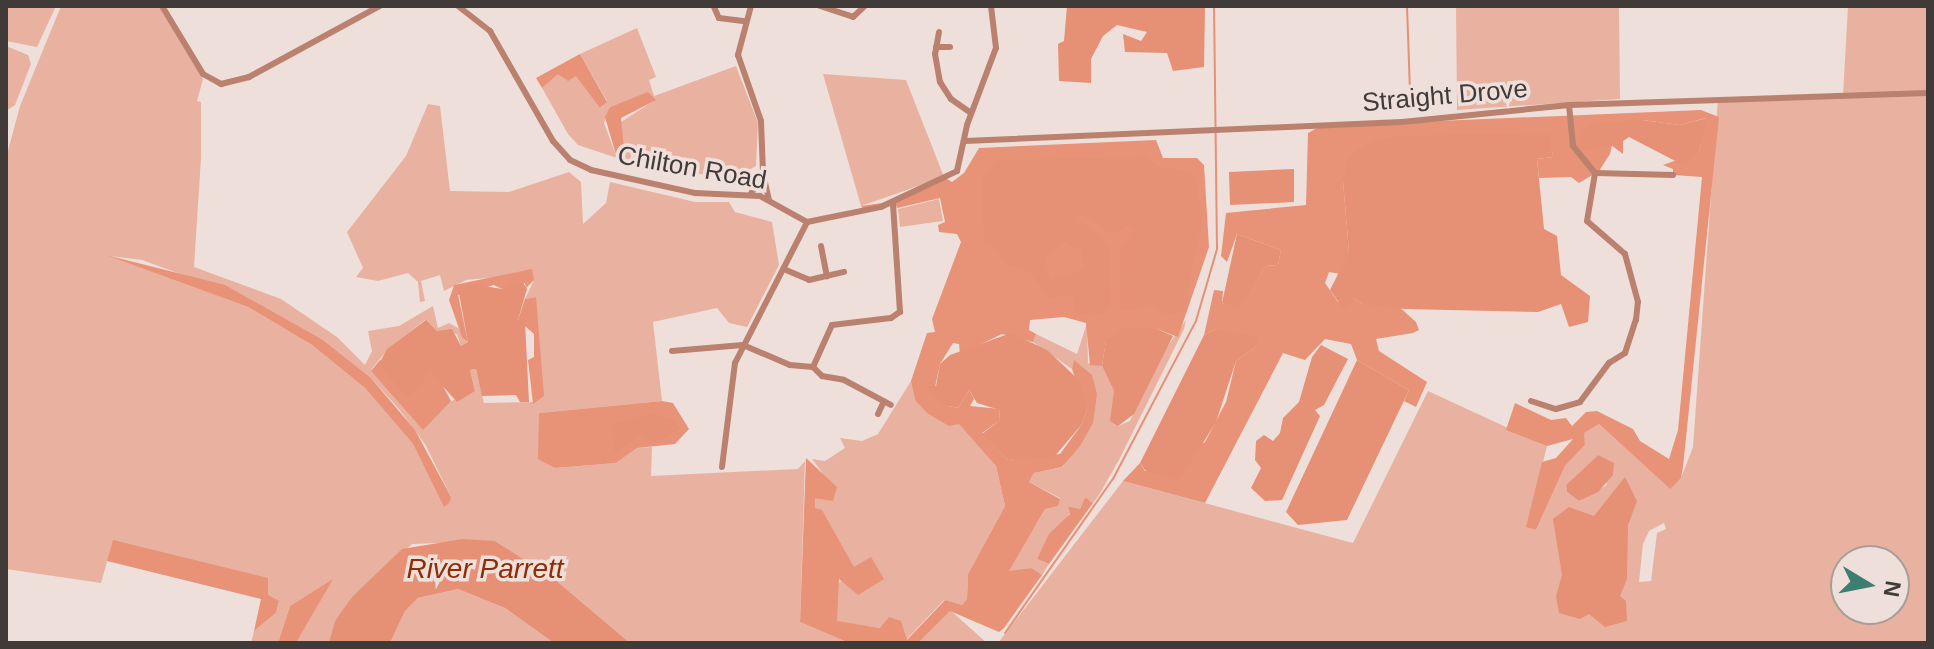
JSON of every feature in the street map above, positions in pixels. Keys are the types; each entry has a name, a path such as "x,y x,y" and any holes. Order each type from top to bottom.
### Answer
{"street":[{"path":"162,6 203,74 221,84 249,77 380,6"},
{"name":"Chilton Road","path":"458,6 490,31 553,141 570,160 591,170 695,193 750,195 769,200 807,222"},
{"path":"751,6 738,55 761,121 763,174 769,200"},
{"path":"820,6 853,17 865,6"},
{"path":"722,467 733,374 743,345 786,270 807,222 893,203 952,177 971,113 996,48 991,6"},
{"path":"714,7 719,18 745,21"},
{"path":"939,32 936,47 945,92 971,113"},
{"path":"936,47 950,47"},
{"name":"Straight Drove","path":"965,141 1402,122 1569,105 1928,93"},
{"path":"1531,401 1556,409 1580,402 1631,341 1638,302 1625,254 1587,221 1595,173 1573,146 1569,105"},
{"path":"1595,173 1673,175"},
{"path":"750,195 763,174"},
{"path":"813,367 832,325 891,318 900,312 893,203"},
{"path":"821,246 827,276"},
{"path":"786,270 809,280 844,272"},
{"path":"672,351 743,345 790,365 813,367 822,376 844,380 888,403 878,414"}],"shaded area":[{"path":"6,6 56,6 37,47 6,41"},
{"path":"61,6 159,6 203,79 197,101 201,102 201,158 194,267 281,299 337,337 365,365 372,351 368,331 399,326 433,306 438,328 449,323 458,328 468,342 461,346 457,334 437,331 425,320 388,349 371,370 428,420 447,403 475,391 470,370 476,369 484,403 533,402 536,297 525,299 534,280 527,274 466,280 444,291 440,275 421,281 425,301 420,302 418,282 408,273 378,281 356,277 363,268 347,232 406,156 428,104 440,106 450,191 509,192 569,172 581,182 583,224 606,203 610,182 695,202 729,202 735,212 772,222 779,265 747,327 729,323 717,308 653,322 662,401 539,413 548,461 555,468 616,463 637,448 652,447 651,476 798,469 805,461 800,622 849,643 630,643 553,578 495,541 412,544 352,597 329,643 296,643 331,581 290,606 278,643 251,643 254,631 276,613 279,602 113,541 101,583 6,569 6,158 20,106","holes":["110,256 142,260 186,276 323,340 370,377 425,444 451,497 444,506 413,444 365,388 312,345 248,307"]},
{"path":"1456,6 1619,6 1620,99 1457,110"},
{"path":"1848,6 1928,6 1928,643 998,643 1123,481 1353,543 1428,391 1547,446 1527,527 1536,530 1565,466 1585,445 1583,433 1599,424 1669,488 1681,478 1693,447 1718,98 1843,95","holes":["1598,455 1607,485 1579,501 1567,492 1566,485","1664,523 1666,529 1657,533 1651,581 1639,582 1643,544 1649,531"]},
{"path":"637,28 656,77 649,80 654,96 736,66 758,123 756,166 730,180 622,158 618,124 655,100 642,95 610,107 604,123 617,158 578,145 568,134 542,88 557,74 576,75 601,108 607,101 580,54"},
{"path":"6,46 28,55 31,64 15,105 6,111"},
{"path":"580,54 607,102 600,108 576,76 568,81 558,74 542,88 536,78"},
{"path":"823,74 906,80 944,177 861,206"},
{"path":"648,92 656,100 621,118 624,148 622,158 617,158 605,117 610,107"},
{"path":"1701,110 1719,117 1683,467 1681,478 1670,489 1599,424 1584,433 1585,445 1565,466 1536,530 1526,527 1542,462 1556,458 1573,439 1547,446 1506,430 1515,403 1551,420 1566,418 1572,426 1586,412 1597,411 1633,429 1640,441 1669,459 1678,430 1702,177 1673,175 1673,169 1663,165 1699,152 1706,118 1680,125 1642,120 1598,144 1612,145 1610,154 1599,171 1579,183 1571,177 1539,178 1537,159 1553,157 1549,133 1343,181 1349,252 1341,274 1329,272 1325,283 1338,302 1354,298 1362,304 1397,305 1416,322 1419,330 1413,333 1376,339 1379,351 1427,382 1416,407 1404,401 1409,390 1357,360 1351,344 1325,339 1305,360 1283,353 1205,503 1123,481 1140,463 1145,471 1205,442 1226,402 1236,361 1256,347 1215,329 1204,335 1214,290 1223,291 1222,303 1240,308 1265,266 1278,265 1281,250 1237,234 1227,262 1221,256 1226,213 1306,205 1308,133 1321,126"},
{"path":"1156,140 1163,158 1197,158 1204,165 1209,247 1178,337 1157,329 1132,330 1106,341 1102,366 1090,365 1086,323 1064,317 1030,320 1029,330 1036,334 1033,342 1002,334 960,354 959,344 953,343 940,364 935,387 949,406 958,408 969,390 974,399 970,406 1000,409 999,421 982,433 1008,460 1060,454 1082,424 1087,411 1072,369 1074,360 1092,375 1097,394 1093,423 1080,446 1062,467 1034,473 1029,482 1060,499 1058,506 1045,509 1009,571 1032,568 1042,575 1004,628 999,632 950,611 918,643 849,643 800,622 806,458 837,487 833,501 815,498 815,508 822,510 854,567 871,557 884,579 858,595 839,579 837,621 880,628 889,617 901,621 907,640 945,600 962,605 967,599 968,574 1005,506 996,466 959,424 949,426 927,413 915,400 911,381 927,333 935,332 932,319 961,242 957,234 939,232 938,225 945,222 940,198 897,208 895,202 865,211 861,206 882,203 944,177 952,182 964,173 979,148"},
{"path":"939,199 943,221 900,227 898,209"},
{"path":"106,255 225,285 323,340 370,377 415,430 451,497 449,503 444,507 413,444 365,388 312,345 248,307"},
{"path":"532,269 534,280 526,288 525,283 502,289 494,285 458,295 468,342 462,337 449,300 454,285"},
{"path":"536,297 544,396 533,404 528,360 534,357 534,334 518,320 525,299"},
{"path":"1186,320 1099,495 1093,503 1085,497 1080,509 1068,506 1070,513 1037,559 1049,564 1042,575 1032,568 1008,572 1045,509 1057,506 1060,498 1029,482 1034,473 1063,467 1097,394 1074,361 1072,369 1033,342 1036,334 1077,354 1087,323 1088,363 1102,366 1114,391 1118,426 1130,421 1158,360"},
{"path":"380,360 421,381 429,370 437,375 451,401 423,430 371,371"},
{"path":"911,381 915,400 959,423 996,466 1005,506 968,574 967,599 962,605 944,600 906,640 881,628 837,622 835,587 854,568 815,508 815,498 827,479 812,459 825,461 845,448 840,438 862,441 878,434"},
{"path":"662,401 673,403 689,429 675,444 637,448 616,463 555,468 538,459 539,413"},
{"path":"1085,497 1093,503 1049,564 1037,559 1049,534 1070,514 1068,506 1080,509"},
{"path":"113,540 268,578 268,595 279,601 276,613 254,631 261,599 107,561"},
{"path":"333,579 296,643 278,643 290,606"},
{"path":"458,589 505,608 554,643 390,643 405,611 418,598"},
{"path":"950,610 987,643 918,643"}],"water":[{"path":"1067,6 1205,6 1204,67 1173,71 1167,53 1125,52 1123,34 1141,41 1147,32 1117,25 1103,36 1091,59 1091,83 1059,81 1058,44 1064,41"},
{"path":"1707,118 1699,152 1683,165 1629,137 1623,141 1623,154 1611,145 1583,150 1577,144 1588,124 1642,120 1680,125"},
{"path":"1550,133 1553,157 1537,159 1544,229 1557,236 1561,275 1590,296 1588,322 1569,327 1561,304 1538,312 1405,309 1362,304 1354,298 1345,311 1330,290 1349,252 1343,181 1349,156 1372,141 1400,136"},
{"path":"1148,156 1157,167 1190,171 1195,176 1202,222 1183,312 1164,315 1153,306 1121,311 1120,250 1133,230 1130,225 1111,233 1083,215 1075,219 1099,234 1109,247 1111,307 1101,315 1077,314 1072,295 1048,298 1030,272 1004,263 992,244 984,244 982,178 995,161","holes":["1064,242 1082,251 1084,269 1050,279 1045,260"]},
{"path":"1294,169 1294,202 1230,205 1229,172"},
{"path":"1237,234 1281,250 1278,265 1265,266 1240,309 1222,303"},
{"path":"522,281 527,289 518,320 525,322 529,402 520,402 516,395 482,396 476,369 470,370 475,391 457,402 429,371 419,389 407,396 384,371 380,362 387,349 426,320 437,331 452,329 461,346 468,342 458,288 472,284 502,289"},
{"path":"1125,327 1157,329 1173,336 1134,414 1118,426 1110,421 1114,391 1102,366 1106,340"},
{"path":"1215,329 1258,337 1256,347 1236,361 1216,422 1179,481 1145,470 1140,463 1204,335"},
{"path":"1011,333 1047,350 1080,381 1087,411 1082,424 1054,457 1008,460 982,434 999,421 1000,410 977,403 969,390 958,408 949,406 936,400 928,386 936,386 940,364 950,355"},
{"path":"1321,345 1348,359 1324,405 1315,410 1320,416 1282,500 1265,501 1251,488 1261,468 1255,460 1256,441 1264,435 1273,441 1280,433 1283,418 1299,402 1312,357"},
{"path":"1357,360 1409,390 1347,520 1298,525 1286,512"},
{"path":"649,414 673,419 680,429 655,443 641,435 614,453 612,424"},
{"path":"1598,455 1614,463 1613,475 1598,492 1579,501 1567,492 1566,485"},
{"path":"1625,477 1637,501 1628,525 1627,579 1620,596 1626,601 1627,621 1605,627 1589,614 1580,619 1559,613 1556,596 1562,575 1553,519 1569,507 1594,516"},
{"name":"River Parrett","path":"463,539 495,541 553,578 630,643 554,643 505,608 458,589 418,598 405,611 390,643 329,643 335,621 352,597 402,549"}],"waterway":[{"path":"1005,633 1113,479 1196,321 1217,249 1214,6"},
{"path":"1407,6 1410,92"}]}
